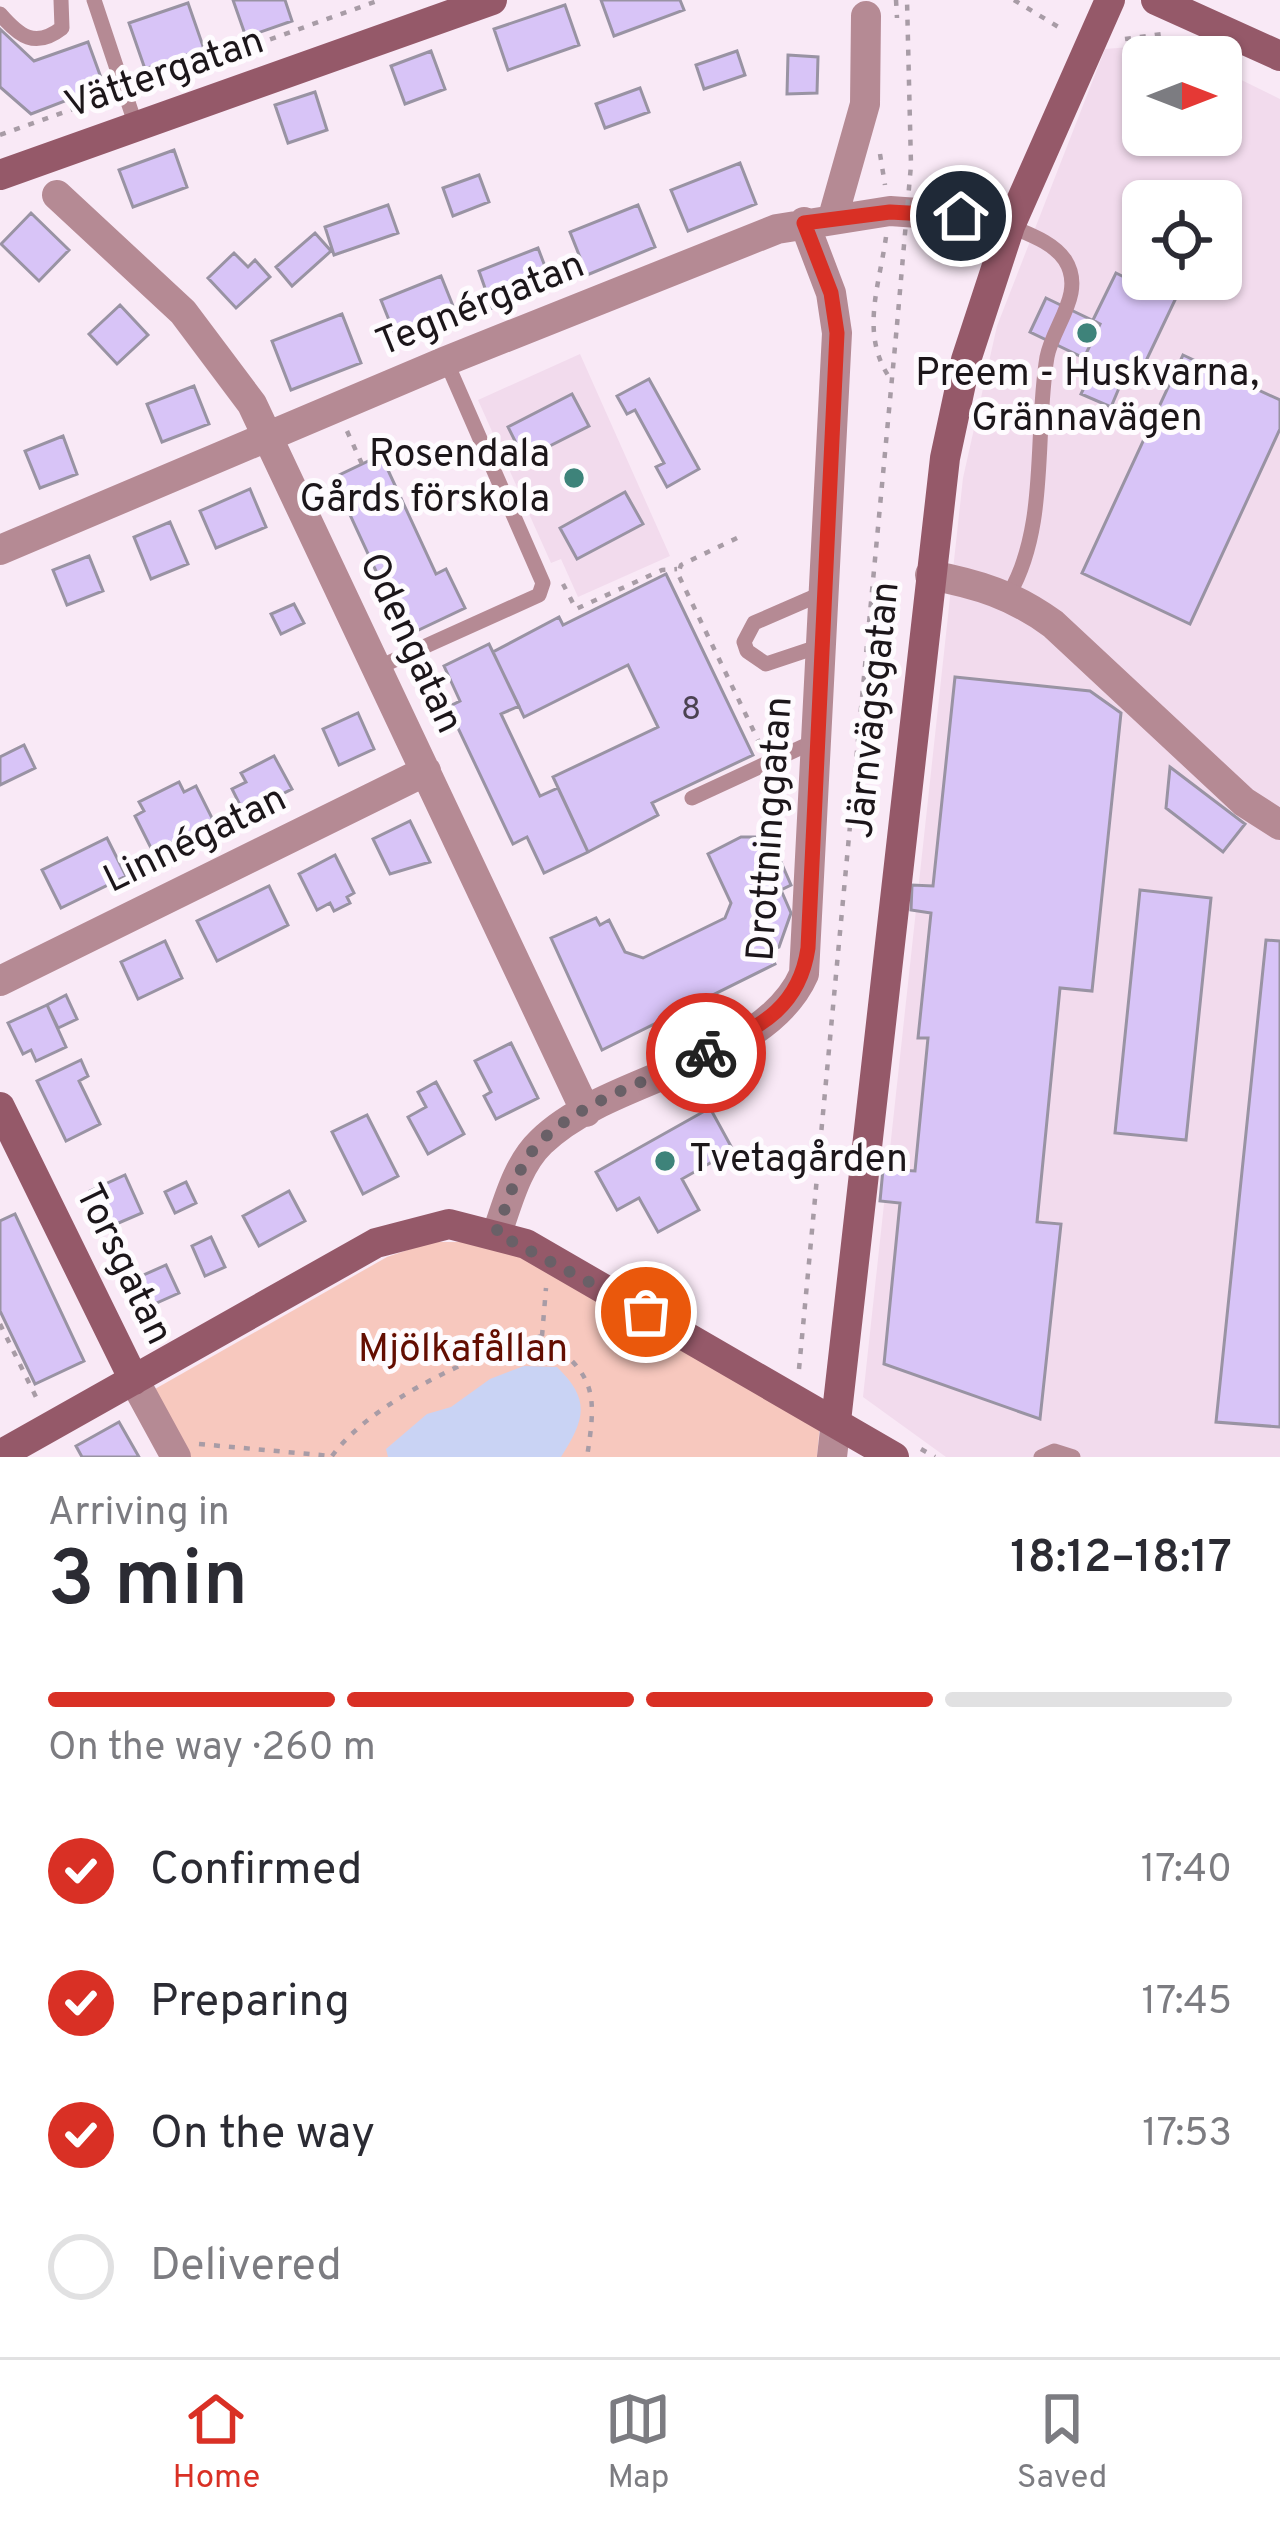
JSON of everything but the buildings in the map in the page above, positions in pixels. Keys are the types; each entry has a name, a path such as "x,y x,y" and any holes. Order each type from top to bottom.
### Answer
{"street":[{"name":"Vättergatan","path":"0,175 492,0"},
{"name":"Järnvägsgatan","path":"832,1457 944,458 966,360 1010,226 1110,0"},
{"path":"1156,0 1280,56"},
{"path":"818,220 865,104 866,16"},
{"name":"Odengatan","path":"57,195 196,327 230,371 270,439 586,1112"},
{"name":"Tegnérgatan","path":"0,550 446,361 740,243 818,220 926,212 1010,226"},
{"name":"Drottninggatan","path":"496,1233 520,1171 539,1143 586,1112 764,1024 796,994 808,948 837,333 818,220"},
{"path":"929,575 984,585 1053,624 1244,802 1280,826"},
{"name":"Linnégatan","path":"0,981 426,771"},
{"name":"Torsgatan","path":"0,1107 134,1380 184,1450"},
{"path":"0,1455 376,1243 449,1224 496,1233 554,1259 894,1457"}],"lane":[{"path":"0,14 21,37 36,40 62,28 62,0"},
{"path":"94,0 136,125"},
{"path":"1008,596 1029,554 1048,350 1072,294 1066,261 1042,239 1010,226"},
{"path":"377,668 538,595 543,583 446,361"},
{"path":"823,644 766,664 744,642 754,622 826,592"},
{"path":"692,798 818,739"},
{"path":"1041,1457 1054,1451 1073,1457"}],"path":[{"path":"0,136 380,0"},
{"path":"796,1398 911,165 907,0"},
{"path":"347,432 362,464"},
{"path":"556,570 575,609 662,570 680,569 737,538"},
{"path":"680,569 769,762"},
{"path":"542,1336 547,1278"},
{"path":"0,1324 38,1401"},
{"path":"184,1450 332,1457 349,1432 424,1386 507,1345 542,1336"},
{"path":"542,1336 581,1364 595,1406 587,1457"}],"shaded area":[{"path":"1122,48 1122,156 1242,156 1242,80 1280,99 1280,1457 946,1457 863,1397 963,478 997,326 1105,49"},
{"name":"Rosendala Gårds förskola","path":"580,354 670,556 578,597 561,559 551,563 478,400"}],"green space":[{"name":"Mjölkafållan","path":"431,1242 505,1242 820,1423 817,1457 191,1457 155,1389 387,1257"}],"water":[{"path":"524,1366 557,1367 580,1400 579,1421 561,1457 388,1457 386,1449 427,1414 451,1407 490,1379"}],"way so far":[{"path":"646,1312 526,1244 496,1233 520,1171 539,1143 586,1112 706,1053"}],"place":[{"name":"Preem - Huskvarna, Grännavägen","path":"1087,333"},
{"name":"Rosendala Gårds förskola","path":"574,478"},
{"name":"Tvetagården","path":"665,1161"}],"route":[{"path":"706,1053 780,1012 796,994 808,948 837,333 831,293 804,223 890,212 961,216"}]}
